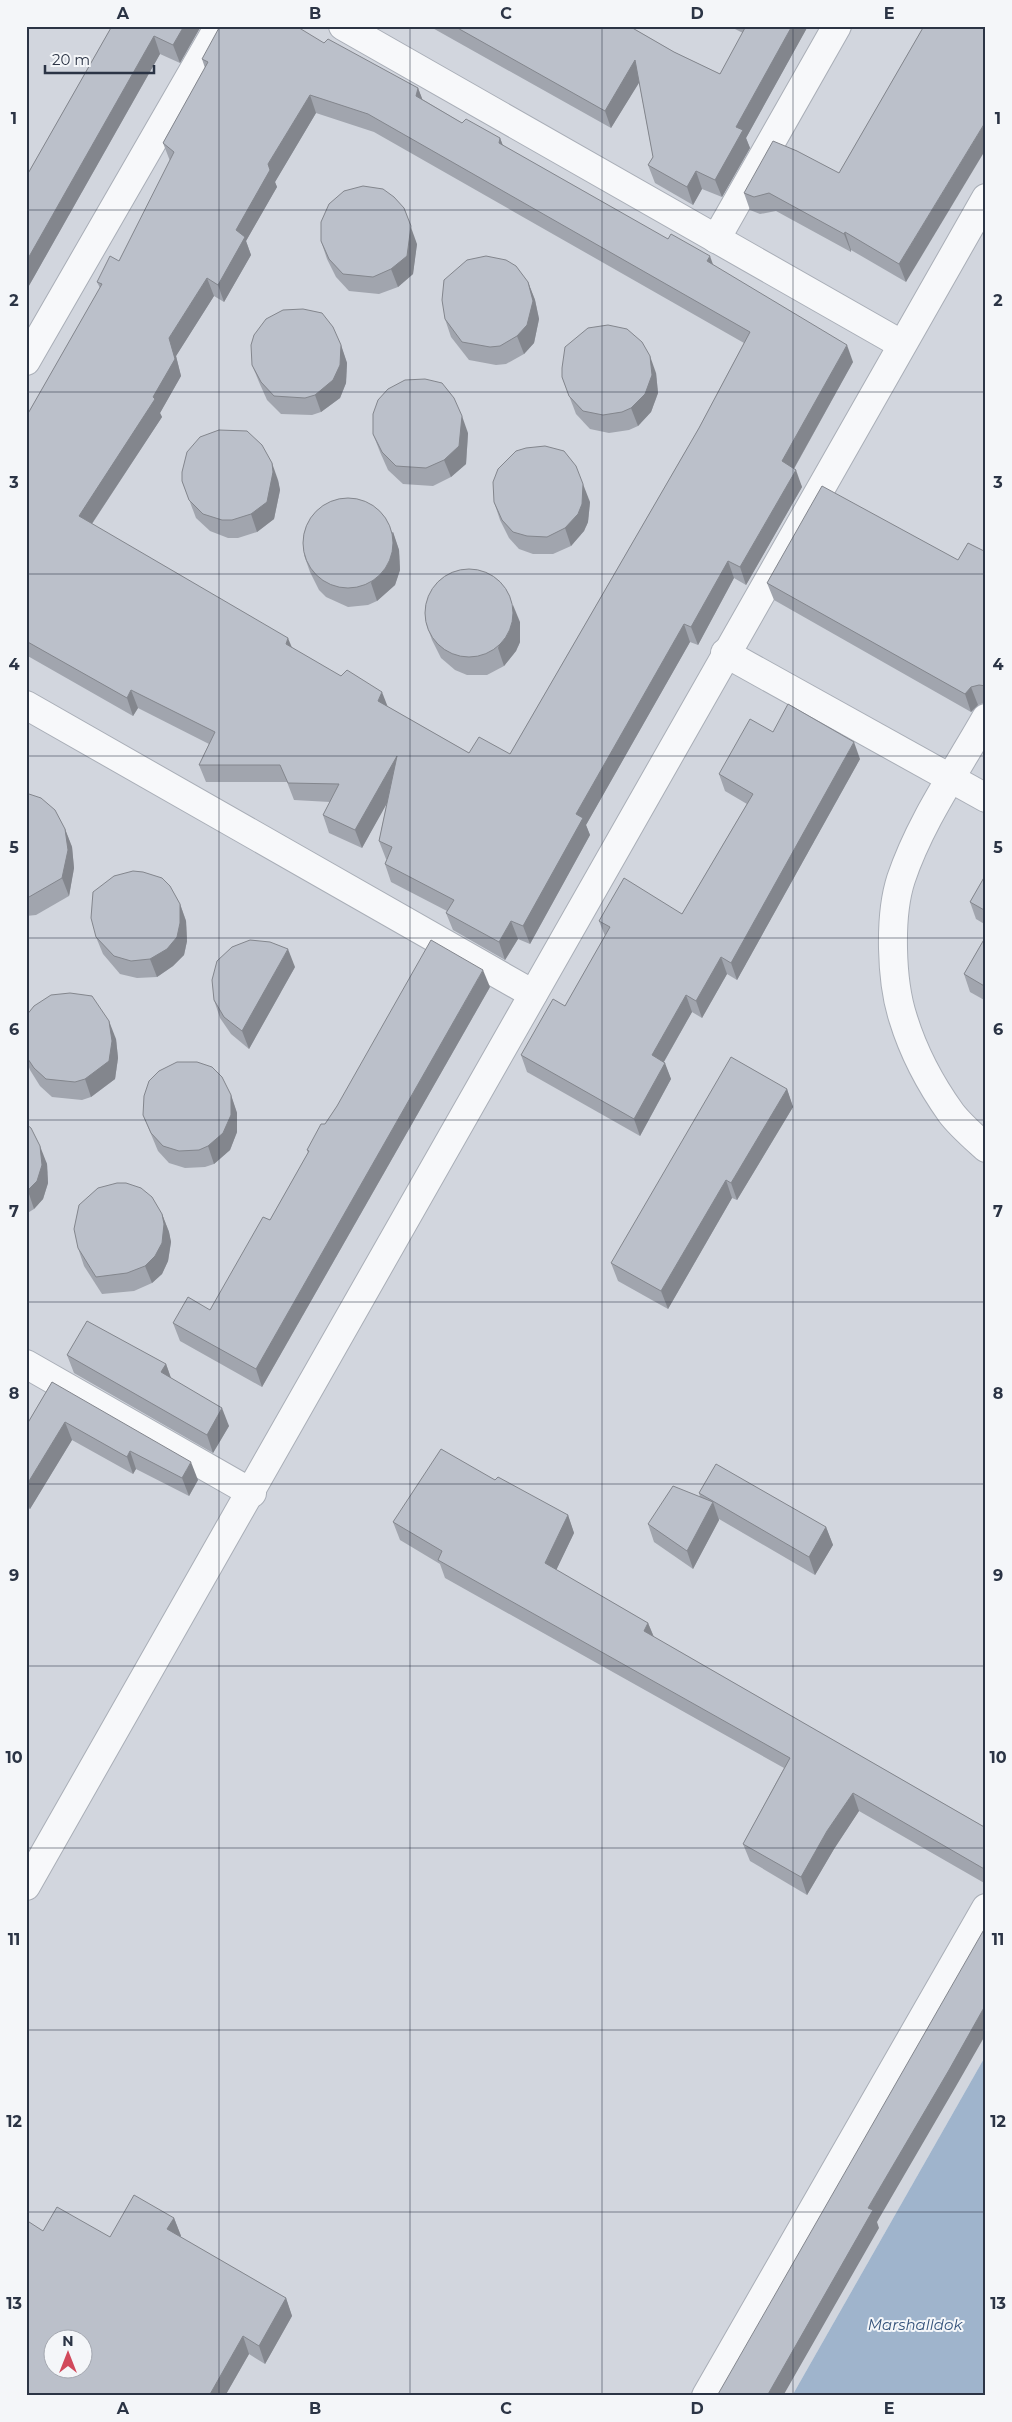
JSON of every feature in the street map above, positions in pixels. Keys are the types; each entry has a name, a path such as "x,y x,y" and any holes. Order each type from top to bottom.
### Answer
{"lane":[{"path":"26,361 219,26"},
{"path":"343,26 901,344"},
{"path":"716,239 837,26"},
{"path":"26,1886 252,1493 725,653 986,198"},
{"path":"725,653 986,798"},
{"path":"26,704 533,994"},
{"path":"986,718 919,835 900,881 892,931 902,1018 924,1068 952,1114 986,1148"},
{"path":"26,1364 252,1493"},
{"path":"706,2396 986,1908"}],"shaded area":[{"path":"26,26 986,26 986,2055 792,2396 26,2396"}],"water":[{"name":"Marshalldok","path":"986,2055 986,2396 792,2396"}],"building":[{"path":"112,26 184,26 173,45 154,36 26,262 26,177"},
{"path":"220,26 296,26 324,43 328,39 418,88 416,96 462,123 466,119 500,138 499,143 668,239 671,234 710,256 707,261 847,345 782,461 796,470 740,567 728,561 691,627 684,624 576,814 583,818 523,926 511,921 499,942 446,913 454,900 385,864 392,847 379,841 397,756 355,830 323,815 339,784 288,783 280,765 199,765 215,732 131,690 127,698 26,641 26,417 102,284 97,282 110,256 119,261 174,152 163,143 208,62 202,59","holes":["310,95 368,114 750,332 699,428 510,754 479,737 469,753 378,701 382,692 347,670 341,676 286,644 288,638 79,516 155,399 153,397 175,359 169,338 207,278 218,285 245,237 236,230 270,170 268,164"]},
{"path":"454,26 629,26 674,52 720,74 746,26 792,26 736,127 743,130 715,180 696,171 687,187 648,165 653,157 635,60 605,111"},
{"path":"924,26 986,26 986,121 899,264 845,232 844,234 769,193 754,197 744,193 773,141 839,173"},
{"path":"363,186 383,189 394,197 404,208 411,226 407,256 391,269 373,277 343,274 329,259 321,241 321,222 329,204 344,191"},
{"path":"486,256 506,260 516,266 528,282 533,301 527,325 517,336 500,346 490,347 462,342 445,319 442,300 444,280 467,260"},
{"path":"303,309 322,313 333,327 341,345 340,365 333,380 315,395 305,398 274,396 261,382 252,365 251,345 254,335 266,319 283,310"},
{"path":"608,325 627,329 642,342 650,356 652,375 645,394 631,408 622,412 603,415 583,411 569,396 562,377 562,368 565,347 588,328"},
{"path":"425,379 442,383 454,398 462,416 459,446 444,460 426,468 396,466 382,452 373,434 373,414 378,400 388,389 405,380"},
{"path":"219,430 247,431 262,445 272,463 273,472 267,502 251,514 232,520 222,520 203,514 189,500 182,481 182,472 187,452 200,437"},
{"path":"545,446 564,451 576,466 583,484 582,504 578,514 565,528 547,537 527,536 513,532 502,520 494,502 493,482 498,469 516,451"},
{"path":"822,486 958,560 968,543 986,552 986,686 971,687 965,694 767,583"},
{"path":"348,498 365,501 380,511 390,526 393,543 390,560 380,575 365,585 348,588 331,585 316,575 306,560 303,543 306,526 316,511 331,501"},
{"path":"469,569 486,572 494,576 506,588 510,596 513,613 510,630 506,638 494,650 486,654 469,657 452,654 444,650 432,638 428,630 425,613 428,596 432,588 444,576 452,572"},
{"path":"788,704 854,742 731,963 721,957 696,1001 686,995 652,1055 665,1063 634,1119 521,1055 553,999 565,1006 610,927 599,921 624,878 682,914 753,794 719,774 750,719 773,732"},
{"path":"26,793 41,798 55,810 65,829 68,850 62,878 26,898"},
{"path":"133,871 162,878 170,886 180,904 180,923 177,937 167,949 150,959 131,961 114,956 96,937 91,918 93,892 114,876"},
{"path":"986,874 986,911 970,902"},
{"path":"986,936 986,987 964,974"},
{"path":"250,940 270,942 288,949 242,1031 224,1017 214,1000 212,980 217,961 232,947"},
{"path":"431,940 483,970 256,1369 173,1323 188,1297 210,1310 263,1217 270,1220 309,1151 307,1150 321,1124 325,1124 337,1106"},
{"path":"70,993 92,996 109,1021 112,1041 109,1061 85,1079 75,1082 46,1079 34,1068 26,1056 26,1016 34,1006 51,995"},
{"path":"731,1057 787,1089 731,1183 726,1180 661,1291 611,1263"},
{"path":"177,1062 197,1062 212,1067 222,1077 231,1095 231,1115 223,1133 208,1146 199,1150 179,1151 163,1146 151,1133 143,1115 144,1096 149,1081 159,1071"},
{"path":"26,1124 31,1128 40,1146 42,1165 37,1181 26,1192"},
{"path":"117,1183 126,1183 141,1188 152,1197 162,1214 164,1224 162,1243 155,1256 145,1266 127,1273 96,1277 78,1248 74,1229 79,1205 98,1188"},
{"path":"87,1321 166,1364 161,1372 222,1408 207,1435 67,1355"},
{"path":"52,1382 191,1462 182,1478 130,1451 127,1457 65,1422 26,1486 26,1426"},
{"path":"441,1449 495,1480 498,1477 568,1515 545,1563 648,1623 644,1631 986,1828 986,1870 853,1793 827,1831 801,1877 743,1844 790,1758 438,1560 442,1551 393,1522"},
{"path":"716,1464 826,1527 809,1557 699,1493"},
{"path":"673,1486 713,1502 687,1551 648,1524"},
{"path":"986,1926 986,2004 868,2208 873,2210 767,2396 717,2396"},
{"path":"134,2195 174,2218 167,2229 286,2298 259,2346 243,2336 209,2396 26,2396 26,2220 43,2231 57,2207 110,2237"}]}
